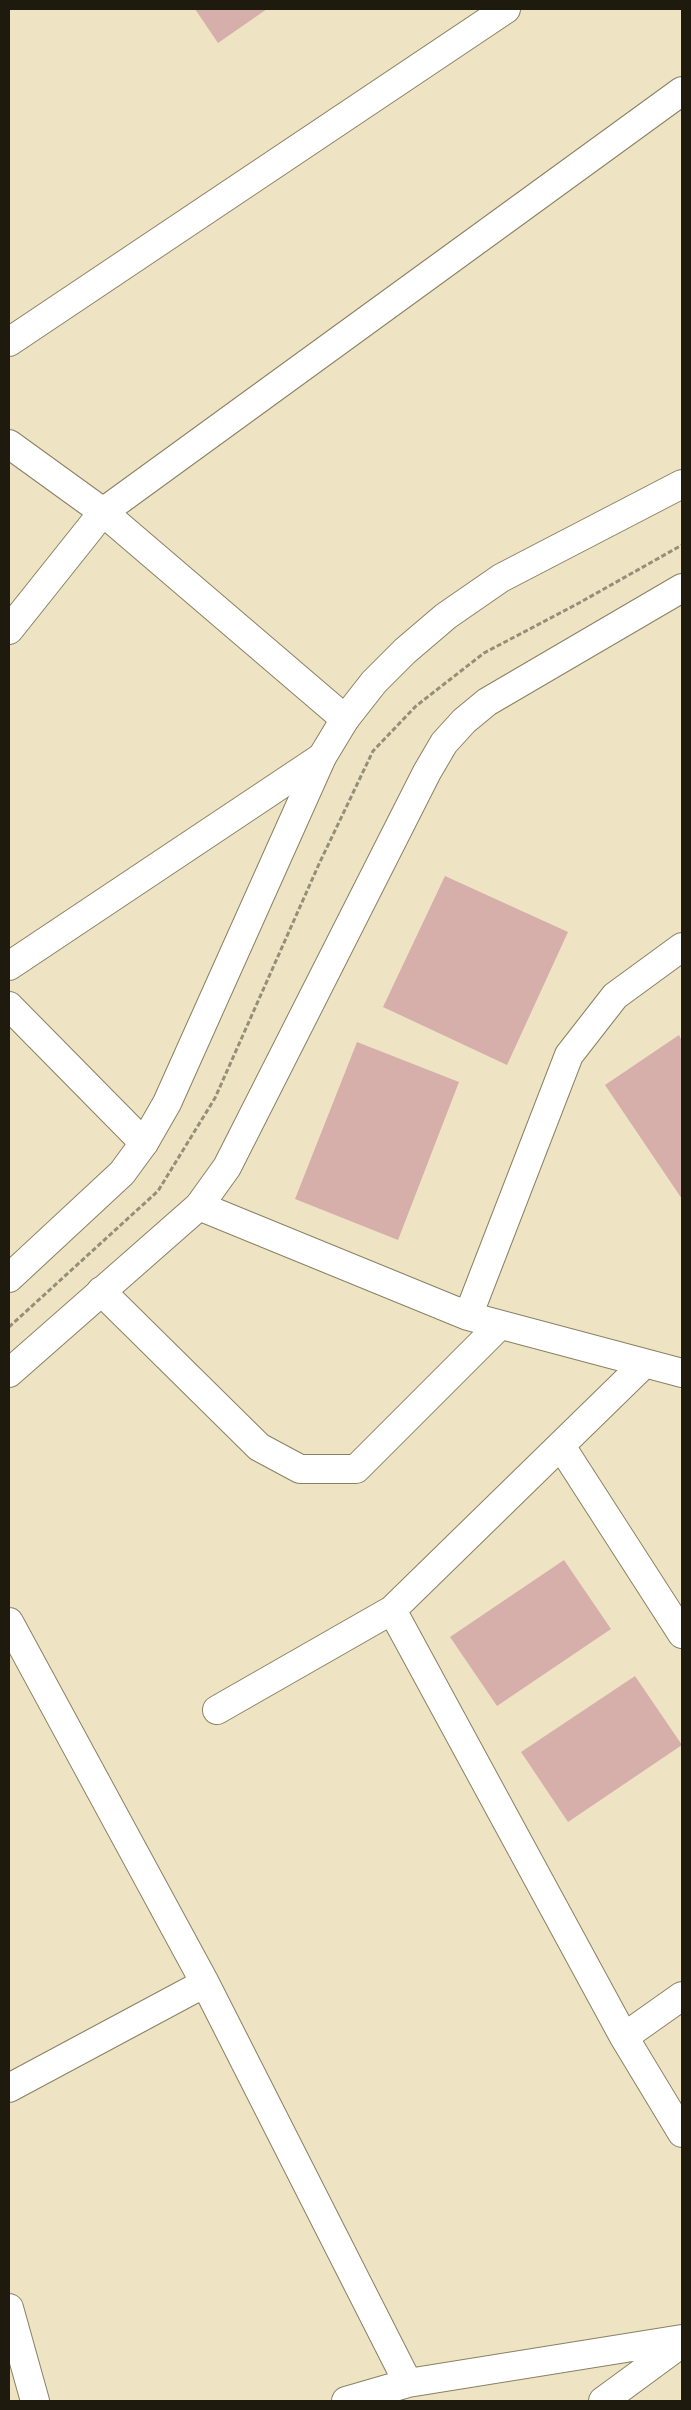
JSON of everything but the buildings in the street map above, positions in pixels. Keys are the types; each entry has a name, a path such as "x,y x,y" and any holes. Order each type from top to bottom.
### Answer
{"street":[{"path":"9,342 506,9"},
{"path":"9,630 102,512 682,91"},
{"path":"9,444 102,512 344,719"},
{"path":"9,1278 122,1173 144,1143 167,1103 322,757 344,719 374,682 405,650 454,610 501,578 682,484"},
{"path":"9,1373 199,1206 227,1167 418,790 444,743 464,721 487,702 682,588"},
{"path":"9,966 322,757"},
{"path":"468,1316 569,1055 615,996 682,947"},
{"path":"9,1006 144,1143"},
{"path":"199,1206 468,1316 682,1373"},
{"path":"101,1291 259,1446 300,1469 356,1469 500,1325"},
{"path":"218,1710 392,1610 644,1364"},
{"path":"562,1446 682,1634"},
{"path":"392,1610 624,2037 682,2133"},
{"path":"9,1622 205,1983 408,2384"},
{"path":"9,2088 205,1983"},
{"path":"624,2037 682,1996"},
{"path":"9,2308 35,2401"},
{"path":"346,2401 408,2384 682,2339"},
{"path":"603,2401 682,2343"}]}
